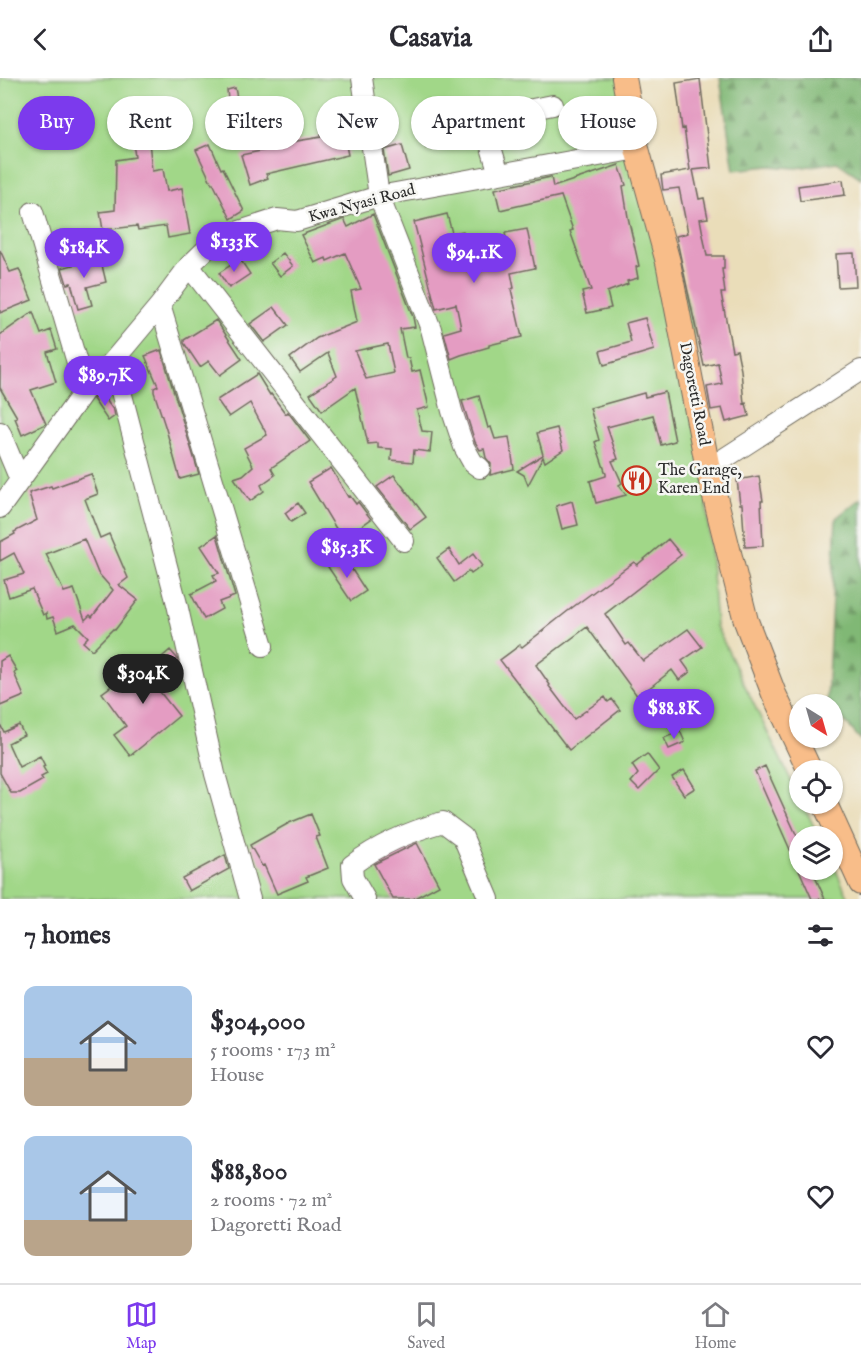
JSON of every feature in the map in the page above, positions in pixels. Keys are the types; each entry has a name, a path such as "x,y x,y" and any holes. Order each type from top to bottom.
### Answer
{"main road":[{"name":"Dagoretti Road","path":"625,78 628,96"},
{"name":"Dagoretti Road","path":"638,150 668,262 708,469 746,621 774,694 805,760"},
{"path":"830,814 861,883"}],"street":[{"path":"362,78 380,196 431,329 452,411 464,447 473,463 480,468"},
{"path":"499,174 488,137 487,124 497,116 553,105"},
{"name":"Kwa Nyasi Road","path":"0,508 85,390 113,361 160,305 189,266 218,238 277,219 297,221 380,196 632,150"},
{"path":"33,212 85,390"},
{"path":"189,266 405,541"},
{"path":"160,305 263,646"},
{"path":"113,361 177,604 215,774 250,899"},
{"path":"708,469 861,370"},
{"path":"0,432 20,480"},
{"path":"364,899 353,878 352,865 408,832 443,822 463,837 485,898"}],"green space":[{"path":"0,78 625,78 630,96 558,96 558,150 645,150 693,323 716,626 789,776 789,814 808,814 814,826 789,826 789,880 840,880 849,899 0,899"},
{"path":"720,78 861,78 861,178 837,162 797,168 769,166 734,170"},
{"path":"861,498 861,740 843,719 843,694 827,694 836,518"}],"building":[{"path":"700,79 711,168 693,170 699,199 704,198 708,218 700,219 707,256 724,256 724,269 722,269 725,293 721,293 732,351 737,350 744,404 746,403 749,416 726,422 722,408 711,410 707,387 722,384 718,363 704,366 676,236 688,233 679,188 663,190 661,175 690,170 676,83"},
{"path":"235,88 237,96 228,96 227,90"},
{"path":"316,138 316,150 347,150 348,155 266,174 268,178 250,185 241,155 266,150 304,150 304,140"},
{"path":"402,145 409,170 388,176 384,150 399,150 399,146"},
{"path":"205,146 205,150 213,150 244,211 231,219 196,150"},
{"path":"134,150 150,150 152,171 163,169 167,191 182,188 190,234 168,238 166,226 138,230 137,226 103,230 100,212 115,210 116,160 135,157"},
{"path":"619,165 626,185 623,186 639,266 636,267 638,278 607,292 611,308 587,313 582,292 591,290 570,231 573,230 561,196 500,210 495,189 551,177 553,187"},
{"path":"843,180 845,195 800,201 798,186"},
{"path":"373,214 413,317 415,327 400,329 406,358 409,358 412,372 420,370 429,407 417,410 422,431 432,432 430,452 414,450 413,462 391,460 392,449 378,448 378,443 368,444 355,388 322,411 310,394 337,376 328,353 300,372 290,358 317,338 357,322 351,291 361,289 345,253 327,261 326,258 315,263 301,235 344,219 348,227","holes":["388,344 394,373 366,379 355,351"]},
{"path":"447,214 452,233 463,231 468,257 508,248 505,233 527,229 535,268 511,273 514,288 511,289 522,337 489,345 489,347 451,359 444,333 461,328 456,304 436,309 414,222"},
{"path":"0,250 10,272 19,269 32,300 0,313"},
{"path":"283,253 293,266 280,276 270,263"},
{"path":"854,253 856,286 838,287 836,254"},
{"path":"100,257 106,282 87,287 92,305 78,309 71,283 67,284 62,268"},
{"path":"240,259 250,274 229,288 219,273"},
{"path":"274,307 288,325 264,342 250,324"},
{"path":"33,312 41,334 51,330 57,349 47,352 56,382 31,390 46,424 22,435 15,418 17,417 0,388 0,335"},
{"path":"645,318 654,350 604,365 600,351 631,342 626,323"},
{"path":"216,320 242,359 220,375 209,361 200,367 184,343 184,340"},
{"path":"161,350 199,474 180,479 154,392 154,388 158,386 145,356"},
{"path":"257,374 270,395 286,414 288,412 310,441 271,468 275,475 261,485 264,491 250,501 234,478 243,475 253,466 244,448 267,435 250,403 229,417 217,400"},
{"path":"665,392 675,441 661,445 653,415 607,427 618,459 612,461 622,483 619,485 626,495 596,503 590,481 606,476 606,474 595,442 599,440 590,408 644,393 645,397"},
{"path":"101,393 114,411 115,416 108,421 93,399"},
{"path":"479,396 488,428 491,427 495,439 509,437 514,469 490,475 491,464 486,458 484,449 480,450 475,442 462,401"},
{"path":"557,428 563,450 545,462 543,457 528,485 524,475 517,471 543,455 537,433"},
{"path":"331,468 348,497 350,496 356,504 358,502 371,519 341,537 308,482"},
{"path":"91,474 98,494 85,499 100,538 109,534 128,578 119,585 138,600 115,630 113,629 92,650 83,642 88,637 75,624 58,631 53,617 47,619 46,613 43,615 32,589 9,597 4,580 24,574 14,553 0,561 0,542 37,520 29,493 51,486 52,488","holes":["84,539 98,573 113,590 92,617 90,615 85,620 74,589 64,592 46,554"]},
{"path":"394,475 426,517 410,529 377,487"},
{"path":"759,476 763,501 761,501 763,546 745,547 742,504 740,504 737,480"},
{"path":"572,501 578,525 562,529 556,506"},
{"path":"298,503 305,513 291,522 285,513"},
{"path":"217,535 235,596 219,602 222,609 204,619 191,594 216,581 213,575 219,573 201,546"},
{"path":"668,539 681,555 605,614 626,645 629,643 643,661 688,629 702,647 682,661 690,672 679,680 672,670 638,697 587,627 536,665 574,719 605,697 608,702 612,699 620,710 569,750 500,660 520,645 522,647 634,562 637,565"},
{"path":"449,549 459,565 473,554 482,566 471,574 469,571 454,582 437,558"},
{"path":"343,556 366,591 351,601 328,567"},
{"path":"170,650 177,658 179,668 156,687 179,716 130,756 114,735 126,726 102,693 121,679 127,687"},
{"path":"8,656 17,671 14,673 24,696 0,706 0,661"},
{"path":"0,724 4,732 19,725 24,735 8,743 19,767 40,756 45,766 43,767 47,774 41,777 43,780 20,793 11,793 0,773"},
{"path":"680,731 685,742 669,749 664,738"},
{"path":"647,754 659,770 639,790 631,782 638,774 632,765"},
{"path":"765,766 792,826 789,826 789,847 755,771"},
{"path":"684,770 695,788 684,795 672,777"},
{"path":"311,814 320,836 316,837 328,868 306,877 308,881 277,894 264,865 262,866 250,845 289,823"},
{"path":"417,843 439,885 413,899 393,899 374,864"},
{"path":"225,855 229,869 189,891 182,878"},
{"path":"804,880 816,880 825,899 812,899"}],"place":[{"name":"The Garage, Karen End","path":"637,480"}]}
